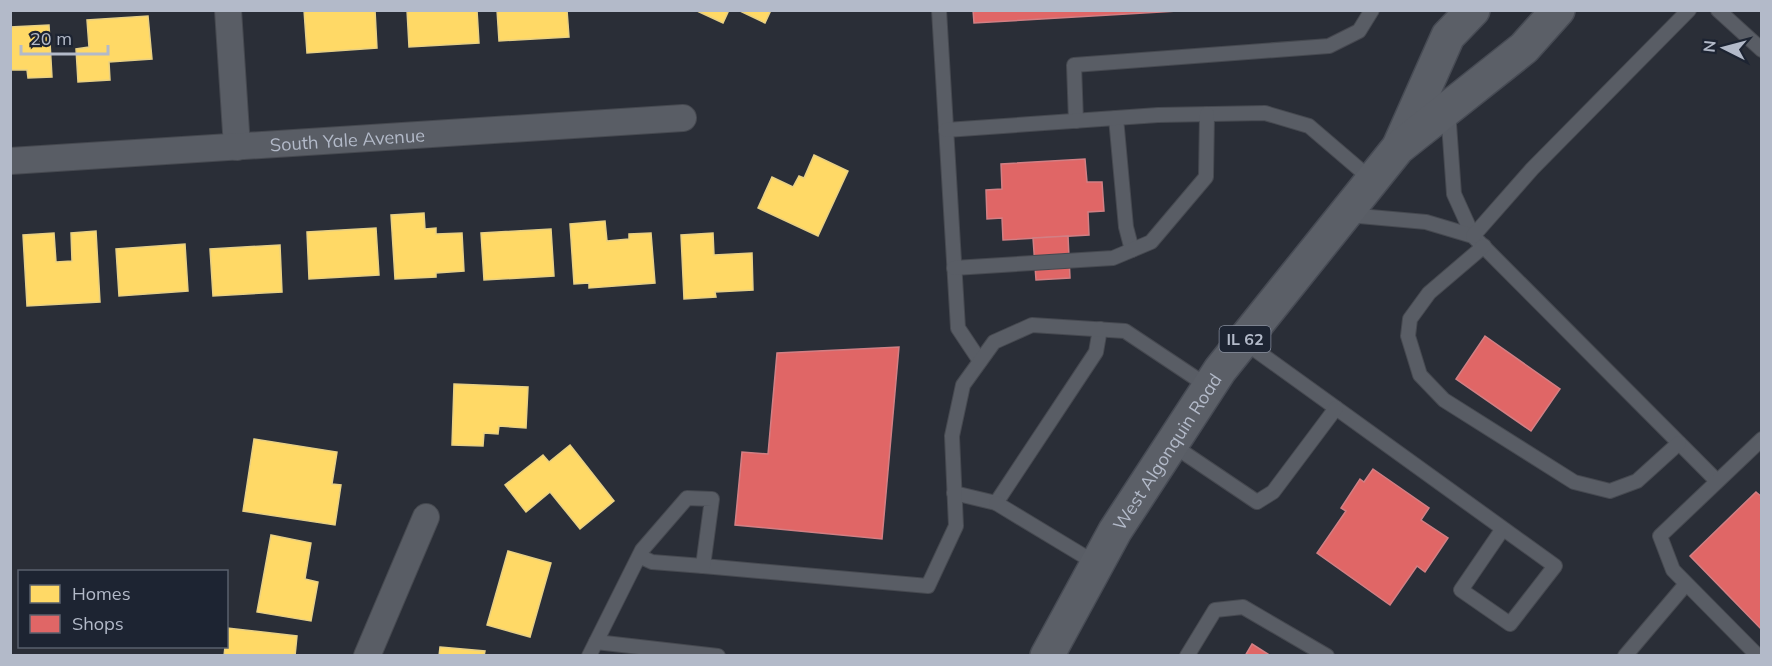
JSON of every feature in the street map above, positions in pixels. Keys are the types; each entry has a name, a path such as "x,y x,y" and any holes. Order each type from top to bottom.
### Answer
{"main road":[{"name":"West Algonquin Road","path":"1398,148 1448,36 1473,10"},
{"name":"West Algonquin Road","path":"1047,656 1115,531 1209,387 1243,341 1398,148 1524,48 1558,10"}],"street":[{"path":"228,10 237,147"},
{"name":"South Yale Avenue","path":"10,161 683,118"},
{"path":"367,656 426,517"}],"lane":[{"path":"939,10 958,328 980,361"},
{"path":"1076,121 1074,65 1329,46 1359,31 1372,10"},
{"path":"1473,236 1540,161 1689,10"},
{"path":"1718,10 1761,50"},
{"path":"1448,108 1454,194 1473,236 1718,481"},
{"path":"946,130 1116,118 1265,112 1309,126 1373,180"},
{"path":"954,268 1113,258 1151,242 1206,177 1207,114"},
{"path":"1116,118 1126,227 1132,250"},
{"path":"1345,214 1426,222 1473,236"},
{"path":"1484,246 1429,293 1410,319 1408,336 1420,375 1444,399 1574,482 1610,491 1636,481 1679,443"},
{"path":"639,556 652,562 928,586 956,526 952,436 963,385 994,342 1032,326 1125,331 1209,387"},
{"path":"996,503 1096,352 1100,329"},
{"path":"1243,341 1502,530 1555,566 1510,624 1461,590 1502,530"},
{"path":"1171,444 1257,502 1272,492 1336,408"},
{"path":"1758,656 1673,570 1660,536 1761,439"},
{"path":"954,493 996,503 1097,564"},
{"path":"589,656 639,556 687,498 712,499 703,566"},
{"path":"1625,656 1686,584"},
{"path":"1187,656 1215,610 1243,607 1327,656"},
{"path":"596,642 627,651 718,656"}],"building: Homes":[{"path":"304,10 375,10 377,48 307,53"},
{"path":"407,10 477,10 479,43 409,47"},
{"path":"497,10 567,10 569,37 499,41"},
{"path":"695,10 729,10 723,23"},
{"path":"738,10 771,10 765,23"},
{"path":"148,16 152,59 109,62 110,80 78,82 76,49 89,47 87,20"},
{"path":"49,25 52,77 28,78 27,70 10,70 10,27"},
{"path":"814,155 848,171 818,236 758,208 772,177 793,187 799,176 804,178"},
{"path":"424,213 425,229 436,228 436,234 462,233 464,271 436,273 436,277 395,279 391,215"},
{"path":"605,221 607,241 629,239 629,234 651,233 655,283 589,288 589,283 574,284 570,224"},
{"path":"376,228 379,275 309,279 307,232"},
{"path":"551,229 554,276 484,280 481,233"},
{"path":"96,231 100,302 27,306 23,235 54,233 56,262 72,261 71,233"},
{"path":"713,233 714,255 752,253 753,290 715,292 716,297 684,299 681,235"},
{"path":"185,244 188,291 119,296 116,249"},
{"path":"280,245 282,292 213,296 210,249"},
{"path":"454,384 528,387 526,428 499,426 498,434 484,433 483,446 452,445"},
{"path":"254,439 337,452 332,484 341,485 335,525 243,511"},
{"path":"570,445 614,501 580,529 550,492 526,512 505,485 543,455 549,462"},
{"path":"271,535 311,543 305,579 318,582 311,621 257,612"},
{"path":"508,551 551,563 530,637 487,625"},
{"path":"228,628 297,636 295,656 224,656 225,648 228,648"},
{"path":"440,647 485,651 484,656 439,656"}],"building: Shops":[{"path":"973,10 1195,10 974,23"},
{"path":"1085,159 1087,182 1102,182 1104,211 1088,212 1089,235 1003,240 1002,218 987,219 986,190 1002,189 1001,164"},
{"path":"1068,236 1070,278 1036,280 1033,238"},
{"path":"1485,336 1560,389 1531,431 1456,379"},
{"path":"899,347 882,539 735,525 742,452 768,454 777,353"},
{"path":"1373,469 1429,508 1421,520 1448,538 1425,572 1417,566 1390,605 1317,553 1346,511 1341,508 1360,479 1364,482"},
{"path":"1756,492 1762,497 1762,630 1690,556"},
{"path":"1252,644 1271,656 1245,656"}]}
